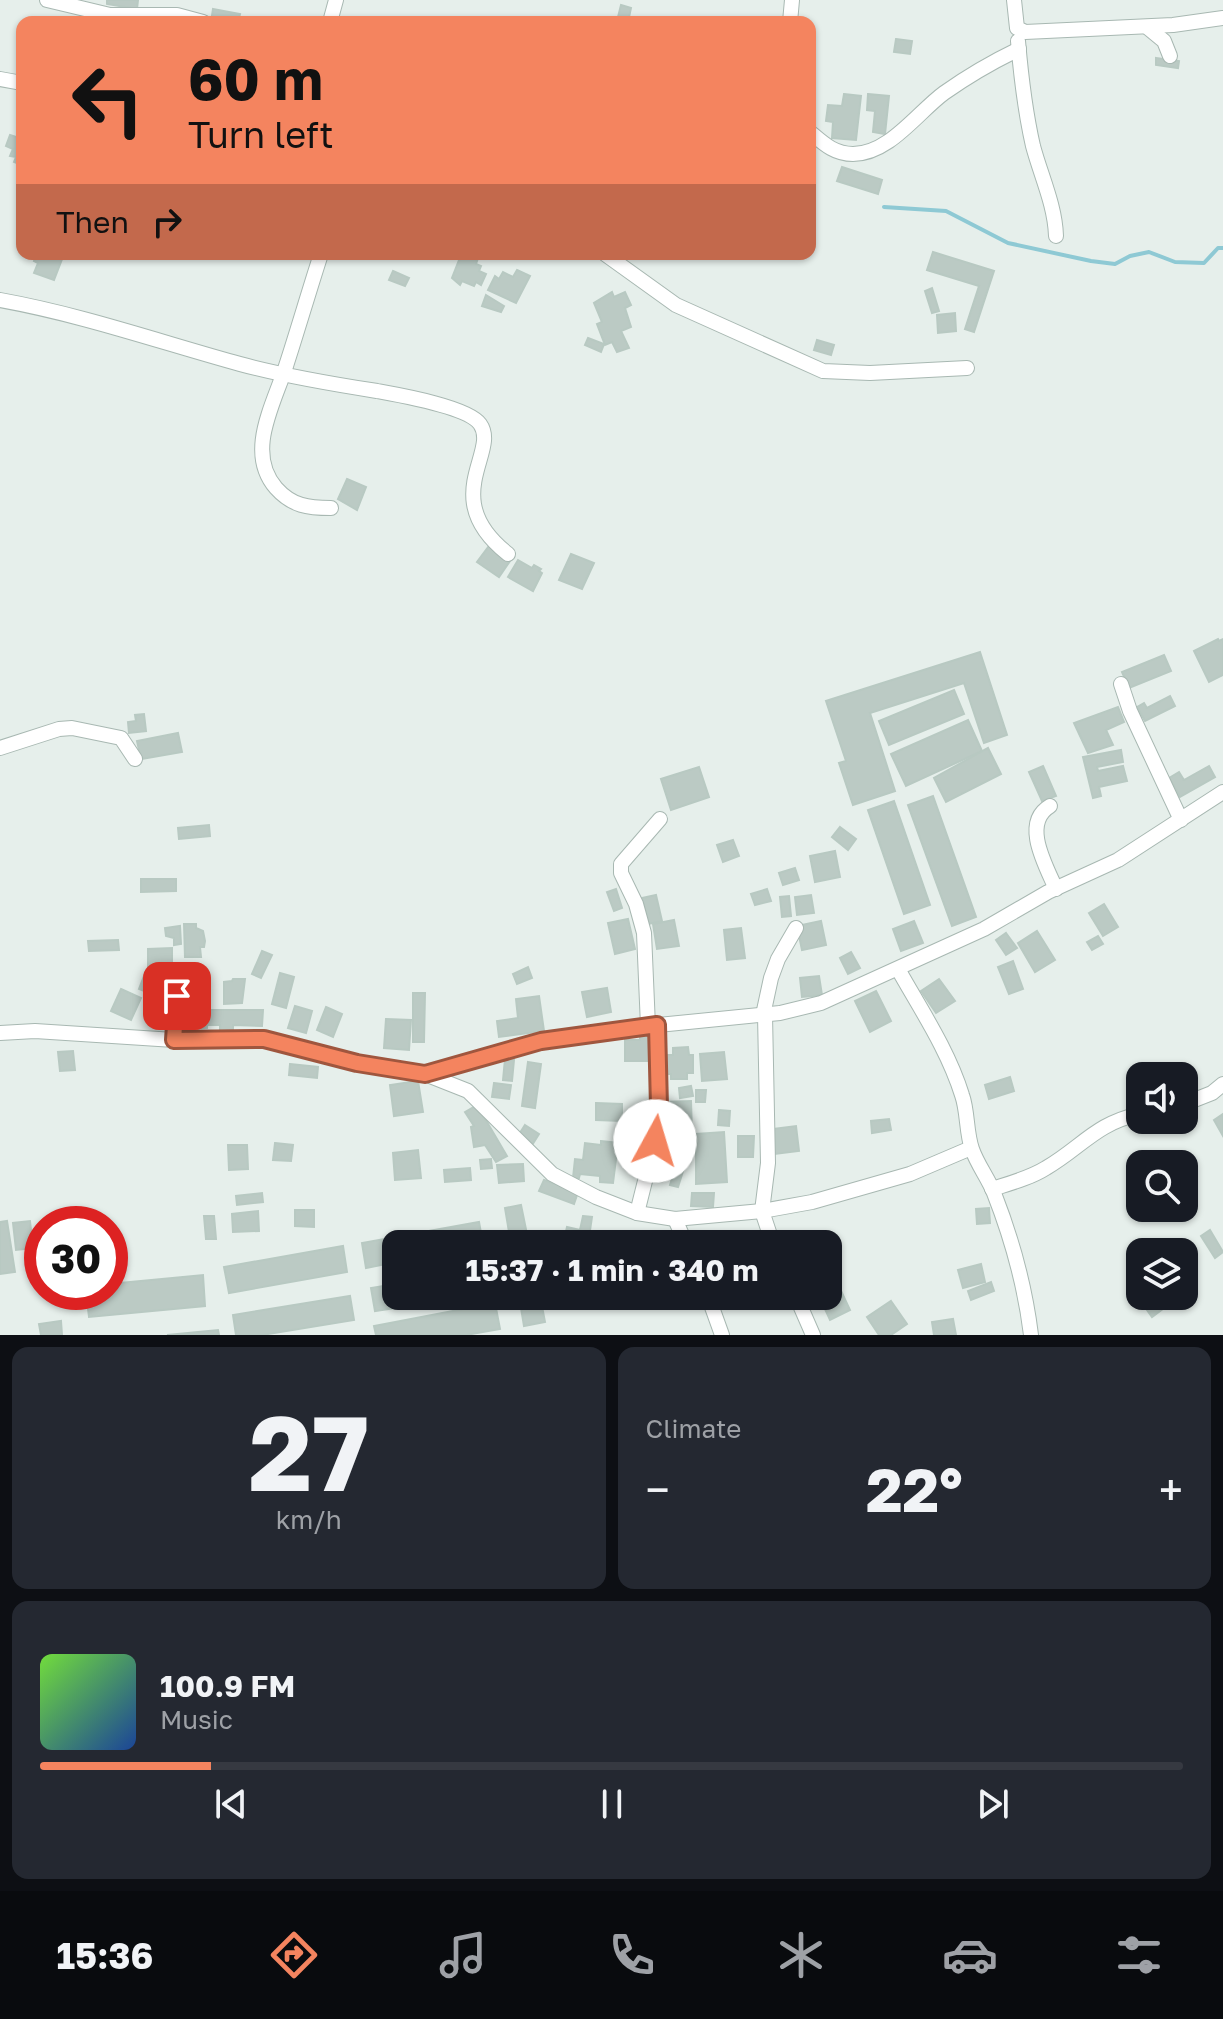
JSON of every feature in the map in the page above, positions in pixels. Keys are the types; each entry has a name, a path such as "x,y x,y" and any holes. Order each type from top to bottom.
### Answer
{"street":[{"path":"47,0 110,15 181,16"},
{"path":"1014,0 1029,123 1056,236"},
{"path":"1017,28 1035,33 1146,27 1223,18"},
{"path":"1146,27 1164,41 1170,56"},
{"path":"816,137 831,150 854,154 878,148 941,95 985,65 1019,49"},
{"path":"319,260 266,425 261,457 270,480 287,499 307,508 331,508"},
{"path":"613,260 676,305 823,371 870,373 967,368"},
{"path":"0,300 80,316 283,375 410,397 465,413 480,422 485,434 474,474 473,507 494,543 508,554"},
{"path":"1121,684 1130,711 1181,820"},
{"path":"0,748 48,731 72,728 121,738 135,759"},
{"path":"425,1074 541,1041 652,1025 764,1015 821,1003 984,929 1056,889 1118,860 1223,792"},
{"path":"1050,806 1038,819 1037,834 1056,889"},
{"path":"637,1213 655,1141 659,1107 644,933 636,904 621,873 621,864 660,819"},
{"path":"768,1230 762,1211 768,1163 764,1015 771,978 796,928"},
{"path":"898,969 948,1058 964,1099 971,1148 992,1189 1020,1274 1031,1335"},
{"path":"174,1040 177,996"},
{"path":"0,1033 35,1031 174,1040 264,1039 357,1063 425,1074 468,1091 552,1174 596,1197 637,1213 675,1219 762,1211 865,1188 947,1160 971,1148"},
{"path":"1198,1098 1223,1084"},
{"path":"992,1189 1047,1168 1105,1124 1126,1118"},
{"path":"675,1219 680,1230"},
{"path":"713,1310 722,1335"},
{"path":"802,1310 813,1335"}],"building":[{"path":"107,0 138,0 137,9 107,4"},
{"path":"621,5 631,8 629,16 618,16"},
{"path":"213,9 240,14 240,16 212,16"},
{"path":"896,39 912,41 910,54 894,52"},
{"path":"1156,58 1179,61 1178,68 1156,65"},
{"path":"844,94 861,96 856,140 832,138 833,122 826,121 828,105 842,106"},
{"path":"868,94 889,96 885,134 873,132 875,111 867,110"},
{"path":"10,135 16,137 16,157 10,156 13,149 6,146"},
{"path":"842,167 882,180 878,194 837,181"},
{"path":"933,252 994,271 974,332 965,329 979,286 927,270"},
{"path":"62,260 54,280 34,273 38,263 34,261"},
{"path":"459,260 477,260 476,264 481,266 479,271 486,274 481,285 476,282 474,286 462,281 460,285 452,278"},
{"path":"517,270 530,276 516,303 488,290 495,276 499,279 503,272 513,277"},
{"path":"393,271 409,278 405,286 389,280"},
{"path":"932,288 939,311 932,313 925,291"},
{"path":"612,292 614,297 625,292 631,305 625,308 631,327 621,331 629,348 617,352 612,342 605,345 597,324 602,322 594,303"},
{"path":"486,295 504,306 501,312 482,306"},
{"path":"955,313 956,331 938,333 937,315"},
{"path":"588,338 604,344 601,352 585,345"},
{"path":"817,340 834,345 831,355 814,350"},
{"path":"347,479 366,487 357,510 338,499"},
{"path":"489,546 510,561 499,577 477,562"},
{"path":"571,554 594,563 582,589 559,580"},
{"path":"518,560 541,569 533,591 508,577"},
{"path":"1223,639 1223,675 1209,682 1194,651"},
{"path":"980,652 1007,735 984,743 964,683 870,713 895,791 853,805 839,763 846,761 826,701"},
{"path":"1164,655 1171,671 1129,688 1122,672"},
{"path":"954,690 964,714 889,745 879,721"},
{"path":"1170,696 1175,706 1145,721 1137,707 1144,703 1147,708"},
{"path":"1118,707 1124,722 1106,730 1113,745 1088,753 1074,723"},
{"path":"144,714 146,731 129,733 128,722 136,721 135,715"},
{"path":"968,720 982,751 906,786 891,754"},
{"path":"178,733 182,752 141,759 137,741"},
{"path":"988,748 1001,774 946,802 934,778"},
{"path":"1121,750 1123,762 1097,767 1098,771 1123,766 1127,781 1099,787 1101,796 1093,798 1083,757"},
{"path":"1043,766 1056,796 1042,801 1029,772"},
{"path":"1209,766 1215,777 1180,797 1169,778 1179,772 1184,780"},
{"path":"699,767 709,797 671,810 661,779"},
{"path":"933,796 976,917 952,926 908,805"},
{"path":"894,801 930,905 904,914 868,810"},
{"path":"209,825 210,836 179,839 178,828"},
{"path":"840,827 856,839 848,850 832,837"},
{"path":"733,840 739,856 723,862 717,845"},
{"path":"835,851 840,877 815,882 810,856"},
{"path":"795,868 799,880 783,885 779,873"},
{"path":"141,879 176,879 176,891 141,892"},
{"path":"616,889 622,908 614,911 607,892"},
{"path":"767,889 771,901 755,905 751,894"},
{"path":"656,895 662,921 648,924 642,898"},
{"path":"811,895 814,913 797,915 795,897"},
{"path":"789,896 791,916 782,917 780,897"},
{"path":"1104,904 1118,927 1103,936 1089,913"},
{"path":"628,919 635,949 615,954 608,923"},
{"path":"674,920 679,946 657,949 653,924"},
{"path":"821,921 826,945 802,950 797,926"},
{"path":"914,921 923,943 901,951 893,929"},
{"path":"184,924 196,924 196,928 203,931 205,941 204,947 200,947 201,957 185,957"},
{"path":"180,926 181,944 174,945 174,938 166,936 165,928"},
{"path":"741,928 745,958 727,960 724,930"},
{"path":"1037,931 1055,960 1035,972 1018,943"},
{"path":"1006,933 1017,948 1006,955 996,940"},
{"path":"1098,936 1103,944 1092,950 1087,942"},
{"path":"118,940 119,950 89,951 88,941"},
{"path":"172,948 172,969 148,970 148,949"},
{"path":"262,951 272,955 261,978 252,974"},
{"path":"851,952 860,968 848,974 840,958"},
{"path":"1013,961 1023,989 1009,994 998,967"},
{"path":"528,967 532,978 517,984 513,974"},
{"path":"146,971 159,975 152,994 139,989"},
{"path":"280,973 294,977 286,1008 272,1004"},
{"path":"819,976 822,995 802,997 800,978"},
{"path":"245,979 242,1003 224,1004 224,982"},
{"path":"939,979 955,1001 936,1013 921,991"},
{"path":"607,988 611,1012 587,1017 582,992"},
{"path":"121,989 141,998 131,1020 111,1011"},
{"path":"876,991 891,1021 870,1032 855,1001"},
{"path":"413,993 425,993 424,1042 413,1042"},
{"path":"539,996 544,1031 499,1037 497,1021 518,1018 516,999"},
{"path":"182,1001 194,1002 192,1025 180,1024"},
{"path":"295,1006 312,1011 306,1033 288,1028"},
{"path":"198,1007 208,1008 207,1028 197,1028"},
{"path":"326,1007 342,1014 333,1037 317,1030"},
{"path":"209,1010 263,1010 262,1026 233,1025 233,1031 220,1031 220,1025 209,1025"},
{"path":"386,1019 411,1020 409,1050 384,1048"},
{"path":"640,1033 651,1033 651,1061 625,1061 625,1040 640,1040"},
{"path":"688,1047 689,1055 693,1055 693,1073 687,1073 687,1079 671,1079 671,1074 661,1074 661,1055 673,1055 673,1048"},
{"path":"73,1051 75,1070 60,1071 58,1052"},
{"path":"724,1052 727,1079 702,1081 700,1054"},
{"path":"505,1059 514,1060 512,1081 503,1080"},
{"path":"528,1062 541,1064 535,1108 522,1106"},
{"path":"290,1064 318,1067 317,1078 289,1075"},
{"path":"1010,1077 1014,1091 989,1099 985,1085"},
{"path":"418,1081 423,1112 394,1116 390,1085"},
{"path":"494,1083 511,1085 509,1099 492,1097"},
{"path":"691,1086 693,1096 680,1098 679,1088"},
{"path":"696,1090 706,1090 705,1102 696,1102"},
{"path":"691,1101 692,1132 668,1133 668,1121 662,1121 661,1102"},
{"path":"596,1103 622,1104 622,1121 596,1120"},
{"path":"477,1105 507,1156 496,1162 485,1145 474,1147 471,1127 474,1126 465,1112"},
{"path":"719,1110 730,1111 729,1126 718,1125"},
{"path":"1223,1114 1223,1136 1214,1120"},
{"path":"889,1119 891,1130 872,1133 871,1121"},
{"path":"525,1125 539,1134 532,1145 518,1136"},
{"path":"796,1126 799,1151 775,1154 772,1129"},
{"path":"724,1132 727,1182 696,1184 696,1134"},
{"path":"738,1136 754,1136 753,1157 738,1157"},
{"path":"667,1138 688,1138 688,1147 667,1146"},
{"path":"601,1141 618,1143 613,1183 600,1182 600,1176 580,1174 579,1178 573,1178 575,1159 583,1160 585,1143 601,1145"},
{"path":"275,1143 293,1145 291,1161 273,1160"},
{"path":"228,1145 247,1145 248,1169 229,1170"},
{"path":"418,1150 421,1178 395,1180 393,1153"},
{"path":"491,1159 492,1168 481,1169 480,1160"},
{"path":"677,1163 685,1165 678,1187 670,1185"},
{"path":"523,1164 524,1181 499,1183 497,1165"},
{"path":"470,1168 471,1180 445,1182 444,1170"},
{"path":"544,1180 578,1192 574,1204 539,1191"},
{"path":"262,1193 263,1202 237,1205 236,1196"},
{"path":"692,1193 714,1193 713,1207 691,1206"},
{"path":"521,1205 526,1230 509,1230 505,1208"},
{"path":"989,1208 990,1223 977,1224 976,1209"},
{"path":"295,1210 314,1210 314,1227 295,1226"},
{"path":"258,1211 259,1231 233,1232 232,1214"},
{"path":"204,1216 214,1216 216,1239 206,1239"},
{"path":"583,1216 592,1217 590,1230 580,1230"},
{"path":"7,1221 15,1272 0,1274 0,1222"},
{"path":"24,1222 24,1249 16,1250 13,1223"},
{"path":"479,1222 480,1230 434,1230"},
{"path":"1210,1230 1223,1252 1215,1258 1201,1236"},
{"path":"382,1239 382,1265 366,1268 362,1243"},
{"path":"343,1246 347,1272 229,1293 224,1267"},
{"path":"981,1264 985,1282 963,1288 958,1270"},
{"path":"203,1275 205,1306 89,1317 88,1310 128,1310 128,1282"},
{"path":"991,1282 994,1291 971,1300 968,1291"},
{"path":"382,1286 382,1310 375,1311 371,1288"},
{"path":"842,1293 850,1310 830,1320 825,1310 842,1310"},
{"path":"350,1296 354,1320 262,1335 236,1335 233,1315"},
{"path":"891,1301 907,1324 891,1335 879,1335 867,1317"},
{"path":"458,1310 496,1310 500,1329 466,1335 376,1335 374,1326"},
{"path":"521,1310 543,1310 545,1322 524,1326"},
{"path":"1147,1310 1161,1310 1152,1317"},
{"path":"953,1319 956,1335 934,1335 932,1322"},
{"path":"61,1321 62,1335 41,1335 39,1324"},
{"path":"218,1330 219,1335 167,1335"}],"waterway":[{"path":"884,207 946,211 1008,243 1115,264 1130,256 1149,252 1175,262 1204,263 1218,248 1223,248"}],"route":[{"path":"177,996 174,1040 264,1039 357,1063 425,1074 541,1041 657,1025 659,1107 655,1141"}]}
